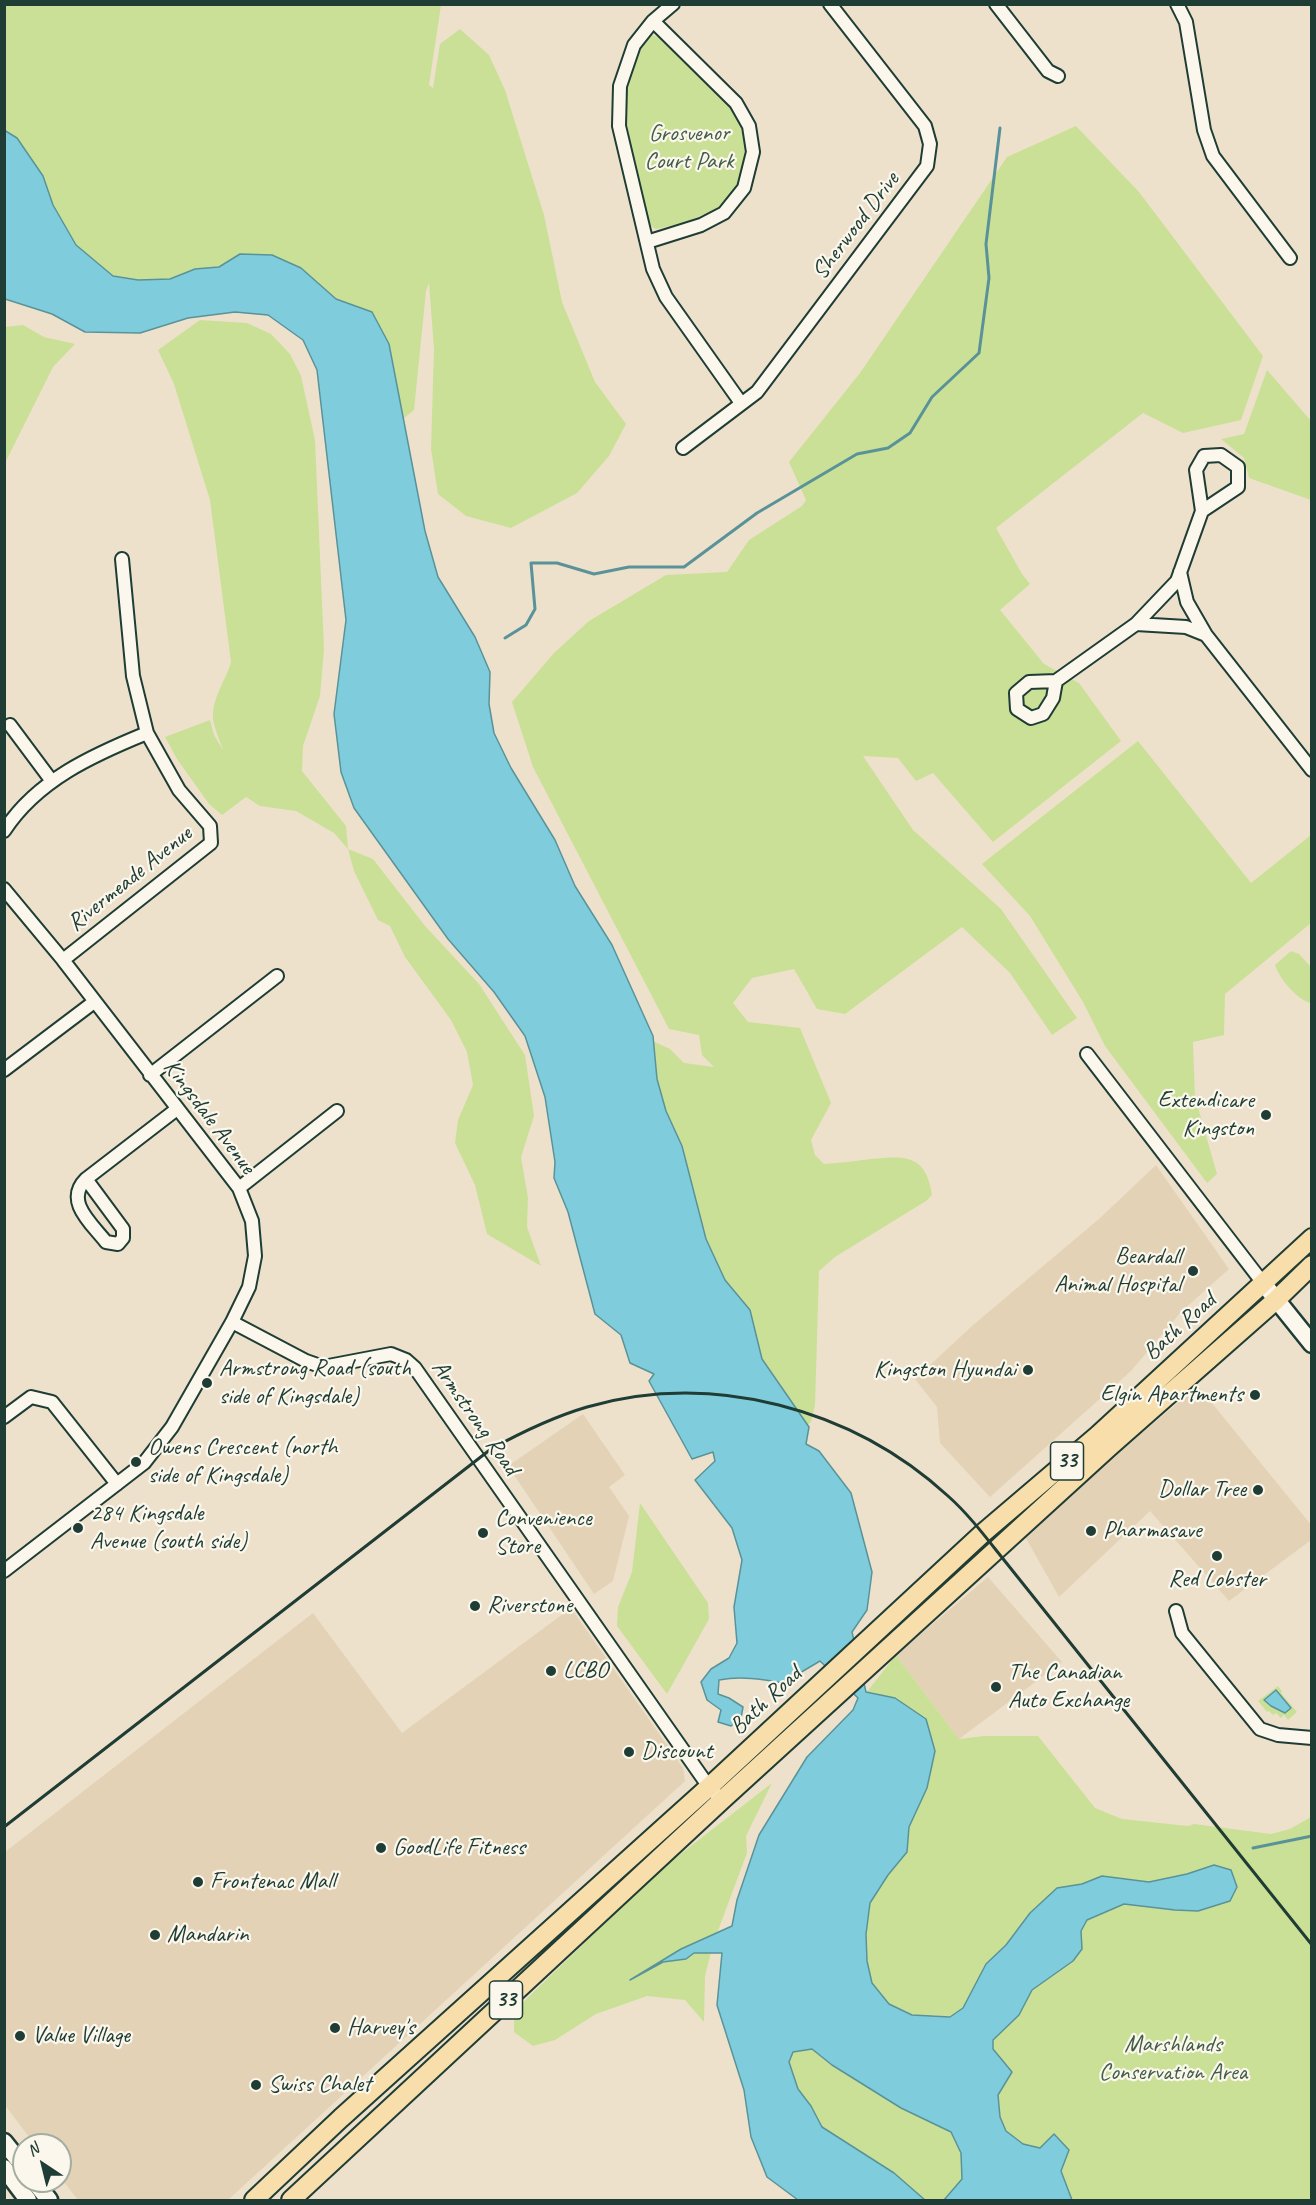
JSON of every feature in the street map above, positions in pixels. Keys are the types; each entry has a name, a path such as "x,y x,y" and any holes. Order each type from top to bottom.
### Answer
{"main road":[{"name":"Bath Road","path":"254,2200 350,2110 715,1793 834,1699 1311,1238"},
{"name":"Bath Road","path":"291,2200 715,1793 817,1686 983,1533 1103,1441 1276,1300 1311,1265"},
{"path":"1263,1283 1311,1344"},
{"path":"4,2168 28,2200"}],"street":[{"path":"673,4 653,21 634,45 620,86 620,126 652,269 666,297 741,404"},
{"name":"Sherwood Drive","path":"682,448 757,392 927,166 930,144 925,126 830,4"},
{"path":"996,4 1048,71 1058,76"},
{"path":"1177,4 1186,22 1204,130 1213,156 1290,258"},
{"path":"647,242 701,225 724,213 744,188 753,152 749,126 736,103 653,21"},
{"path":"1056,681 1136,624 1178,581 1202,511 1196,471 1204,456 1221,455 1238,467 1238,487 1202,511"},
{"name":"Rivermeade Avenue","path":"63,960 211,843 210,826 179,790 147,733 133,676 122,558"},
{"path":"1180,572 1187,602 1206,634 1311,770"},
{"path":"1136,624 1186,627 1206,634"},
{"path":"10,725 51,780"},
{"path":"4,831 51,780 100,752 147,733"},
{"name":"Kingsdale Avenue","path":"4,889 63,960 239,1188 252,1221 255,1256 249,1287 232,1322 172,1427 144,1464 4,1570"},
{"path":"150,1075 277,976"},
{"path":"4,1070 94,1002"},
{"path":"1087,1054 1263,1283"},
{"path":"86,1179 123,1229 123,1238 118,1244 106,1242 78,1206 78,1189 86,1179 177,1109"},
{"path":"239,1188 337,1111"},
{"name":"Armstrong Road","path":"232,1322 306,1361 323,1367 391,1354 406,1360 415,1368 715,1793"},
{"path":"4,1417 31,1397 51,1402 117,1484"},
{"path":"1176,1611 1182,1633 1260,1729 1278,1735 1311,1738"}],"shaded area":[{"path":"1156,1165 1229,1269 1181,1312 1131,1371 990,1497 940,1443 937,1407 915,1379 973,1325 1099,1219"},
{"path":"1198,1386 1312,1526 1311,1540 1229,1601 1150,1511 1059,1597 1023,1533"},
{"path":"583,1414 625,1475 609,1487 629,1516 613,1581 594,1594 508,1466"},
{"path":"988,1577 1062,1662 959,1739 896,1655"},
{"path":"571,1608 683,1768 685,1781 228,2200 78,2200 72,2192 72,2133 26,2133 5,2105 5,1852 313,1613 402,1733"}],"green space":[{"path":"4,5 441,5 429,85 433,88 440,44 460,29 489,55 505,90 544,215 562,302 595,382 626,424 609,456 577,493 511,528 466,516 438,494 431,449 434,349 429,283 426,291 414,410 403,419 389,344 372,312 336,299 300,268 240,254 219,267 195,269 170,279 138,280 113,276 77,246 53,205 43,176 17,138 5,130"},
{"name":"Grosvenor Court Park","path":"653,35 661,39 701,75 729,105 740,125 746,150 743,175 731,197 707,213 672,226 656,229 649,222 632,158 625,113 625,91 629,70 642,43"},
{"path":"1076,126 1139,192 1263,356 1241,420 1183,433 1143,413 996,528 1030,584 1000,610 1044,664 1079,683 1121,741 993,842 933,773 916,781 898,758 863,756 913,830 1001,909 1077,1018 1052,1035 1010,973 962,927 845,1014 817,1009 794,969 752,978 733,1003 748,1022 800,1028 831,1103 811,1140 815,1155 824,1164 883,1158 912,1160 925,1172 932,1195 926,1201 835,1257 819,1271 815,1405 811,1422 792,1439 745,1378 633,1032 670,1049 684,1063 714,1067 702,1055 699,1035 669,1029 533,767 512,702 554,653 589,621 666,575 727,572 749,540 802,506 806,500 789,462 860,373 1007,157"},
{"path":"200,320 247,323 271,334 290,354 301,376 315,440 324,649 320,696 303,746 302,771 346,826 348,849 334,833 296,811 260,806 246,797 222,815 209,804 177,759 165,737 210,720 214,735 223,750 213,711 231,662 210,500 174,384 158,350"},
{"path":"23,325 44,337 75,344 53,367 5,463 5,327"},
{"path":"1267,370 1311,421 1311,500 1249,478 1244,458 1221,439 1244,434"},
{"path":"1138,741 1251,883 1311,835 1311,923 1225,994 1224,1035 1193,1042 1195,1097 1217,1174 1207,1183 1105,1046 1083,1002 1030,916 982,864"},
{"path":"348,849 373,859 425,926 479,984 525,1055 534,1116 521,1157 528,1198 527,1227 541,1266 487,1234 475,1185 455,1143 458,1120 473,1085 467,1052 451,1020 405,957 390,926 378,920 354,871"},
{"path":"1291,951 1299,954 1311,967 1311,1003 1300,998 1289,988 1275,965"},
{"path":"640,1503 708,1603 709,1619 667,1694 617,1626 618,1607 632,1572"},
{"name":"Marshlands Conservation Area","path":"896,1655 959,1739 984,1736 1038,1736 1095,1808 1122,1819 1188,1826 1194,1824 1271,1834 1290,1829 1311,1817 1311,2200 1071,2200 1061,2171 1065,2159 1041,2148 1023,2144 1006,2131 1000,2117 998,2095 1011,2072 998,2056 952,2016 912,2015 889,2004 872,1983 866,1954 850,1919 895,1698 866,1693"},
{"path":"1278,1686 1297,1712 1288,1720 1284,1715 1281,1718 1276,1713 1273,1715 1267,1712 1258,1701"},
{"path":"772,1783 746,1836 747,1853 713,1944 705,1976 704,2022 685,2000 647,1996 596,2014 555,2040 533,2046 514,2032 514,2011 660,1870"},
{"path":"812,2049 832,2065 901,2108 951,2132 961,2153 962,2179 944,2200 920,2198 894,2173 822,2127 811,2106 798,2089 789,2062 792,2052"}],"water":[{"path":"4,130 17,138 43,176 53,205 76,245 113,276 138,280 170,279 195,269 219,267 240,254 272,255 301,268 336,299 372,312 389,344 425,531 438,577 475,637 490,672 489,704 494,733 511,768 555,840 575,886 612,945 653,1036 657,1079 666,1111 682,1146 706,1239 725,1280 750,1310 762,1359 809,1427 806,1444 819,1451 851,1493 872,1572 867,1610 852,1632 866,1692 895,1698 926,1719 935,1751 927,1788 909,1827 907,1852 888,1875 870,1903 866,1934 867,1961 872,1983 889,2004 912,2015 950,2017 963,2008 986,1964 1006,1945 1030,1913 1057,1888 1082,1884 1102,1876 1149,1882 1187,1874 1214,1865 1231,1870 1237,1887 1230,1901 1198,1911 1124,1904 1087,1920 1081,1931 1082,1949 1073,1961 1032,1990 1019,2015 993,2040 993,2049 1012,2072 998,2095 1000,2117 1006,2131 1023,2144 1040,2148 1054,2134 1069,2150 1061,2171 1072,2200 944,2200 962,2179 961,2153 951,2132 901,2108 832,2065 812,2049 793,2052 789,2062 798,2089 811,2106 822,2127 894,2173 925,2200 798,2200 767,2177 751,2137 744,2090 717,2005 722,1953 694,1953 686,1959 663,1962 630,1980 681,1949 732,1926 737,1900 759,1835 807,1757 853,1710 858,1698 820,1661 783,1683 751,1678 719,1680 718,1694 743,1707 741,1718 731,1726 718,1722 721,1710 707,1700 701,1682 711,1669 729,1658 737,1643 734,1607 742,1560 732,1528 695,1480 715,1461 713,1452 692,1459 649,1381 654,1374 630,1363 621,1335 595,1314 568,1212 554,1178 555,1162 545,1097 525,1036 494,992 448,939 354,808 341,772 334,714 346,620 317,370 303,340 268,315 235,312 188,318 140,333 85,332 52,314 5,299"},
{"path":"1276,1690 1291,1708 1285,1713 1264,1700"}],"waterway":[{"path":"505,638 526,625 535,609 531,563 557,563 594,574 629,567 684,567 757,513 857,454 888,448 910,433 932,397 979,353 989,278 986,244 1000,128"},
{"path":"1253,1848 1312,1836"}],"railway":[{"path":"4,1827 491,1449 538,1425 587,1407 635,1397 683,1393 731,1396 779,1405 825,1420 869,1440 910,1465 955,1502 985,1536 1312,1945"}],"place":[{"name":"Extendicare Kingston","path":"1266,1115"},
{"name":"Beardall Animal Hospital","path":"1193,1271"},
{"name":"Kingston Hyundai","path":"1028,1370"},
{"name":"Armstrong Road (south side of Kingsdale)","path":"207,1383"},
{"name":"Elgin Apartments","path":"1255,1395"},
{"name":"Owens Crescent (north side of Kingsdale)","path":"136,1462"},
{"name":"Dollar Tree","path":"1258,1490"},
{"name":"284 Kingsdale Avenue (south side)","path":"78,1528"},
{"name":"Pharmasave","path":"1091,1531"},
{"name":"Convenience Store","path":"483,1533"},
{"name":"Red Lobster","path":"1217,1556"},
{"name":"Riverstone","path":"475,1606"},
{"name":"LCBO","path":"551,1671"},
{"name":"The Canadian Auto Exchange","path":"996,1687"},
{"name":"Discount","path":"629,1752"},
{"name":"GoodLife Fitness","path":"381,1848"},
{"name":"Frontenac Mall","path":"198,1882"},
{"name":"Mandarin","path":"155,1935"},
{"name":"Harvey's","path":"335,2028"},
{"name":"Value Village","path":"20,2036"},
{"name":"Swiss Chalet","path":"256,2085"}]}
